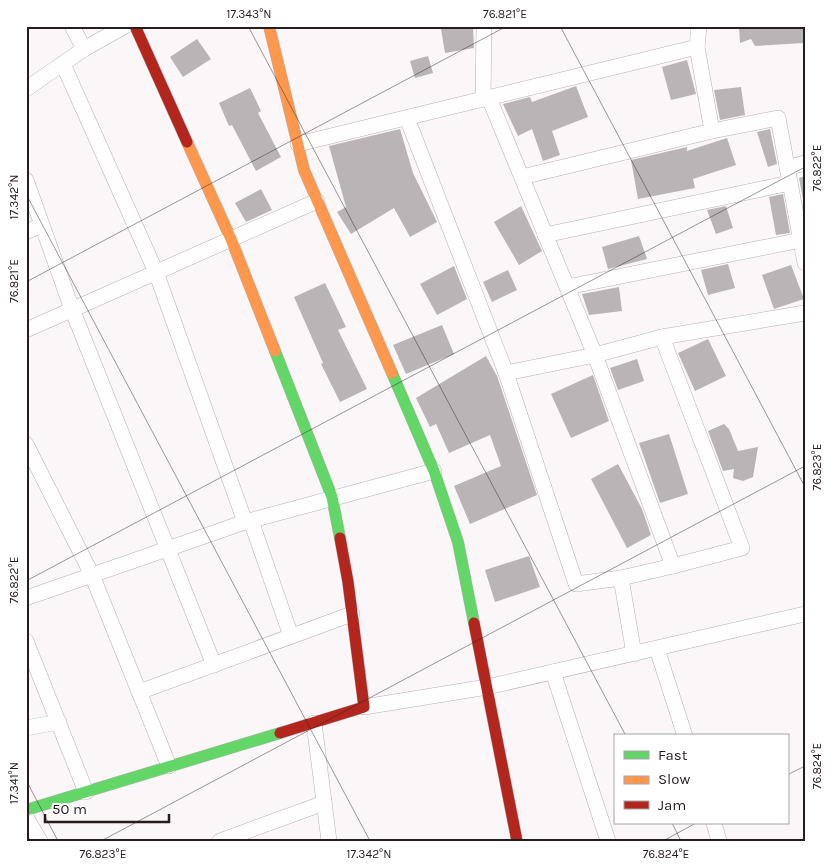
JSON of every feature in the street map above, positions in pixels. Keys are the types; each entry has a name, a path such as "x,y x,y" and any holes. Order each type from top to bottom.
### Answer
{"street":[{"path":"72,26 84,49"},
{"path":"26,89 84,49 125,26"},
{"path":"135,26 231,239 332,497 352,614 364,707"},
{"path":"269,26 304,170 434,471 458,542 517,841"},
{"path":"484,26 486,98 522,177 595,355 673,566"},
{"path":"699,26 697,47 712,131"},
{"path":"298,144 697,47"},
{"path":"63,64 156,272 291,636"},
{"path":"407,118 506,373 576,584 621,578 742,548 662,337"},
{"path":"522,177 712,131 778,118 803,252 567,287"},
{"path":"545,235 788,175 805,164"},
{"path":"26,180 72,309 214,665"},
{"path":"26,330 317,201"},
{"path":"26,232 42,225"},
{"path":"506,373 595,355 662,337 805,313"},
{"path":"26,444 92,575 169,766"},
{"path":"26,598 248,521 434,471"},
{"path":"621,578 634,654"},
{"path":"139,692 352,614"},
{"path":"26,810 364,707 487,687 804,617"},
{"path":"26,641 86,792"},
{"path":"657,648 684,734"},
{"path":"553,672 608,841"},
{"path":"26,728 59,722"},
{"path":"314,722 329,841"},
{"path":"220,841 324,803"},
{"path":"26,817 40,841"},
{"path":"714,824 720,841"}],"building":[{"path":"455,26 473,26 474,48 445,53 441,29"},
{"path":"739,26 803,26 804,43 755,46 751,39 740,43"},
{"path":"197,39 211,59 183,77 170,57"},
{"path":"428,56 433,73 415,78 410,61"},
{"path":"687,60 696,94 671,100 662,67"},
{"path":"576,86 588,117 552,131 560,155 543,161 532,129 518,136 503,104 530,97 532,102"},
{"path":"741,87 745,115 720,120 714,90"},
{"path":"250,88 261,111 258,113 281,157 256,171 232,125 229,126 219,103"},
{"path":"400,129 413,173 437,222 410,237 394,208 351,234 337,212 346,207 329,146"},
{"path":"770,129 777,164 768,167 757,132"},
{"path":"727,138 736,165 693,179 695,188 638,199 631,160 687,147 687,151"},
{"path":"805,176 805,210 799,178"},
{"path":"261,189 272,210 246,222 235,203"},
{"path":"783,194 790,233 776,235 769,197"},
{"path":"521,206 542,251 519,265 494,222"},
{"path":"726,206 733,228 716,234 707,210"},
{"path":"639,236 647,259 608,269 602,247"},
{"path":"728,264 735,288 708,295 701,270"},
{"path":"791,265 804,299 774,309 762,275"},
{"path":"454,266 467,299 437,315 420,284"},
{"path":"508,270 517,290 492,302 483,282"},
{"path":"325,283 346,327 338,330 367,389 340,402 321,364 323,363 294,297"},
{"path":"619,287 622,311 589,315 582,294"},
{"path":"442,325 454,354 406,374 393,345"},
{"path":"708,339 726,376 695,391 678,353"},
{"path":"486,356 497,376 537,495 470,524 454,486 501,466 490,435 449,453 436,424 430,427 416,398"},
{"path":"637,359 644,381 618,390 610,368"},
{"path":"593,375 609,421 571,438 551,394"},
{"path":"724,424 729,429 738,451 758,447 753,477 743,481 733,478 734,469 723,471 708,431"},
{"path":"669,434 688,494 660,503 639,443"},
{"path":"618,464 642,509 651,535 627,548 591,479"},
{"path":"529,556 540,587 495,602 485,570"}],"traffic: fast":[{"path":"275,351 332,497 340,538"},
{"path":"392,373 434,471 458,542 474,623"},
{"path":"26,810 280,733"}],"traffic: slow":[{"path":"269,26 304,170 392,373"},
{"path":"187,142 231,239 275,351"}],"traffic: jam":[{"path":"135,26 187,142"},
{"path":"280,733 364,707 348,582 340,538"},
{"path":"474,623 517,841"}]}
